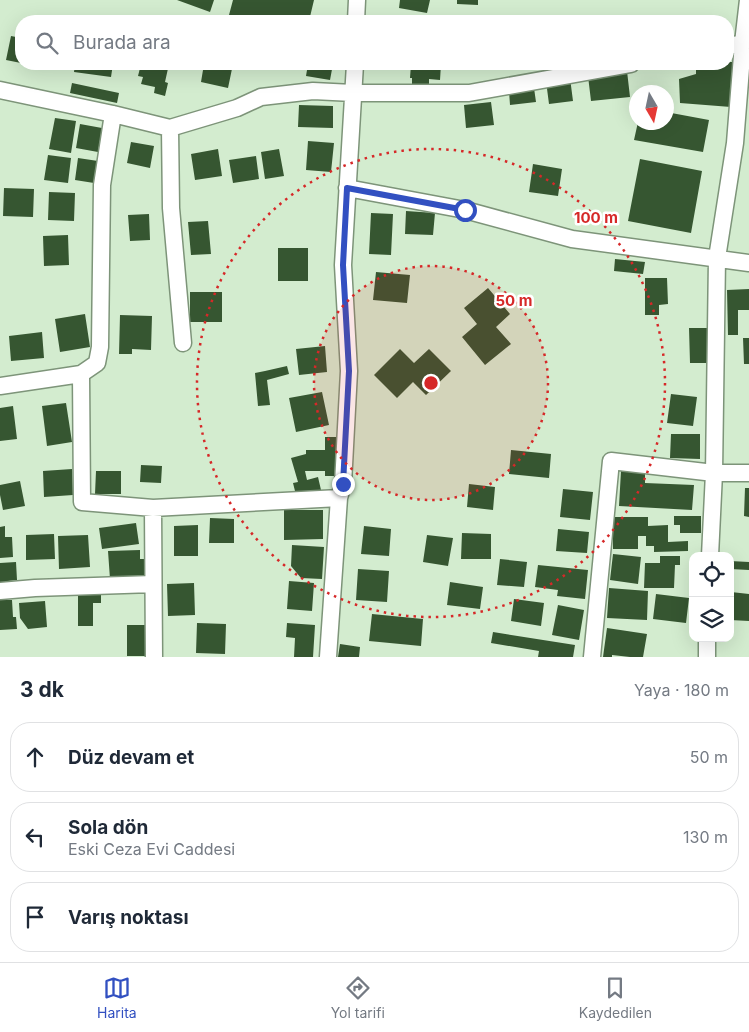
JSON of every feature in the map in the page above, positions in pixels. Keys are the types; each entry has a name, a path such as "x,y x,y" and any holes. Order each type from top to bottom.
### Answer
{"street":[{"path":"356,15 357,0"},
{"path":"710,552 714,473 717,258 734,143 735,45 748,0"},
{"path":"328,657 338,498 343,484 349,371 343,265 355,70"},
{"path":"0,90 170,128 237,108 261,97 313,91 469,93 597,70"},
{"path":"0,386 81,374 97,362 100,347 102,184 113,114"},
{"path":"170,128 171,208 183,343"},
{"path":"347,188 465,210 572,239 749,263"},
{"path":"81,374 82,502 153,508 338,498"},
{"path":"592,657 611,461 714,473 749,473"},
{"path":"153,508 154,657"},
{"path":"0,591 153,584"},
{"path":"707,642 707,657"}],"building":[{"path":"177,0 214,0 210,12"},
{"path":"233,0 314,0 310,15 229,15"},
{"path":"400,0 430,0 427,13 399,8"},
{"path":"457,0 478,0 478,5 457,4"},
{"path":"11,36 15,37 15,62 6,60"},
{"path":"74,70 112,70 111,77 74,72"},
{"path":"140,70 168,70 165,82 168,83 165,96 154,93 155,87 141,84 143,77 138,76"},
{"path":"203,70 232,70 228,88 201,82"},
{"path":"307,70 332,70 330,80 306,76"},
{"path":"411,70 441,70 440,80 429,79 429,85 412,84 412,78 410,78"},
{"path":"696,70 733,70 731,107 680,103 679,79 696,74"},
{"path":"627,71 629,97 591,101 588,76"},
{"path":"570,78 573,101 549,104 546,81"},
{"path":"72,83 119,93 117,103 70,93"},
{"path":"534,88 536,102 510,105 509,91"},
{"path":"491,102 494,125 466,128 464,105"},
{"path":"299,105 333,106 333,128 298,127"},
{"path":"674,113 709,120 703,152 634,140 636,130 674,130"},
{"path":"55,118 76,121 71,153 49,149"},
{"path":"80,124 102,128 98,152 76,148"},
{"path":"308,141 334,143 331,172 306,170"},
{"path":"131,142 154,146 150,168 127,163"},
{"path":"218,149 222,176 195,180 191,154"},
{"path":"279,149 284,176 265,179 261,152"},
{"path":"48,155 71,158 68,183 44,180"},
{"path":"256,156 259,179 233,183 229,160"},
{"path":"78,158 98,161 94,183 75,180"},
{"path":"640,159 702,171 691,233 628,221"},
{"path":"533,164 562,169 558,196 529,192"},
{"path":"4,188 34,189 33,217 3,216"},
{"path":"49,192 75,193 74,221 48,220"},
{"path":"406,211 435,213 433,235 405,234"},
{"path":"371,213 393,214 391,255 369,254"},
{"path":"149,214 150,240 130,241 128,215"},
{"path":"208,221 211,254 191,255 188,222"},
{"path":"68,235 69,265 44,266 43,236"},
{"path":"278,248 308,248 308,281 278,281"},
{"path":"615,259 645,262 643,274 614,271"},
{"path":"376,272 410,275 407,303 373,300"},
{"path":"645,278 667,278 668,304 659,305 659,315 645,315"},
{"path":"488,288 510,314 496,327 511,344 485,365 462,337 477,324 464,308"},
{"path":"749,289 749,310 738,310 738,335 728,335 727,290"},
{"path":"190,292 222,292 222,322 190,322"},
{"path":"85,314 90,347 60,352 55,319"},
{"path":"120,315 152,316 151,350 132,349 132,354 119,354"},
{"path":"689,328 708,328 709,363 690,363"},
{"path":"42,332 44,358 11,361 9,336"},
{"path":"743,338 749,338 749,364 744,364"},
{"path":"325,346 327,372 299,375 296,349"},
{"path":"400,349 414,363 429,349 451,371 426,395 413,382 397,398 374,375"},
{"path":"287,366 289,374 267,380 270,405 258,406 255,373"},
{"path":"322,392 329,425 296,432 289,398"},
{"path":"671,394 697,397 693,426 667,423"},
{"path":"66,403 72,442 47,446 42,406"},
{"path":"13,406 17,439 0,441 0,408"},
{"path":"671,434 700,434 700,459 670,458"},
{"path":"325,437 339,437 339,468 335,468 335,476 325,476 325,471 305,471 307,480 318,477 321,490 296,495 293,483 298,482 291,458 306,454 306,450 325,450"},
{"path":"511,450 551,454 549,478 509,474"},
{"path":"141,465 162,466 161,483 140,482"},
{"path":"72,469 73,495 44,497 43,471"},
{"path":"96,471 121,471 121,494 95,494"},
{"path":"621,471 645,473 645,483 694,485 692,510 619,506"},
{"path":"20,481 25,506 3,510 0,485"},
{"path":"469,484 495,487 493,510 467,507"},
{"path":"745,488 749,488 749,517 744,516"},
{"path":"563,489 593,492 590,520 560,517"},
{"path":"284,510 323,510 323,539 284,540"},
{"path":"674,516 701,516 701,533 680,533 680,525 674,525"},
{"path":"613,517 648,517 648,526 668,525 668,542 688,541 688,551 654,552 654,546 646,546 646,536 638,536 638,549 613,549"},
{"path":"210,518 234,519 234,543 209,543"},
{"path":"136,523 139,544 102,549 99,528"},
{"path":"198,525 198,556 174,556 174,526"},
{"path":"5,526 5,537 12,537 13,557 0,558 0,527"},
{"path":"364,526 391,529 389,556 361,554"},
{"path":"558,529 589,532 587,553 556,551"},
{"path":"462,533 491,534 491,559 461,559"},
{"path":"54,534 55,559 26,560 26,535"},
{"path":"88,535 90,567 59,569 58,536"},
{"path":"427,535 453,538 448,566 423,562"},
{"path":"292,545 324,547 322,579 301,578 291,566"},
{"path":"140,550 140,559 146,559 146,577 110,579 108,551"},
{"path":"613,554 641,557 638,584 610,580"},
{"path":"660,556 680,556 680,565 675,565 674,588 644,588 645,563 660,563"},
{"path":"500,559 527,562 524,587 497,585"},
{"path":"734,561 749,562 749,570 734,569"},
{"path":"16,562 17,580 8,581 8,586 0,587 0,563"},
{"path":"538,565 588,570 585,599 557,596 558,590 535,587"},
{"path":"358,569 389,571 387,602 356,600"},
{"path":"289,581 314,583 312,611 287,609"},
{"path":"450,582 483,587 480,609 447,605"},
{"path":"194,583 195,615 168,616 167,584"},
{"path":"609,588 648,591 647,620 607,618"},
{"path":"78,592 101,592 101,603 93,603 93,626 78,626"},
{"path":"734,592 749,594 749,621 734,620"},
{"path":"656,594 689,598 686,623 653,619"},
{"path":"514,599 544,603 541,626 511,621"},
{"path":"0,600 12,600 13,617 16,617 17,629 0,630"},
{"path":"45,601 47,627 28,629 20,618 19,603"},
{"path":"558,605 584,610 579,640 552,635"},
{"path":"372,614 423,619 421,646 369,641"},
{"path":"197,623 226,624 225,654 196,653"},
{"path":"287,623 315,625 313,657 294,657 295,638 286,637"},
{"path":"127,625 148,625 148,656 127,656"},
{"path":"607,628 647,634 643,657 612,655 612,657 603,657"},
{"path":"493,632 575,645 573,657 538,657 539,651 491,643"},
{"path":"340,644 360,647 359,657 338,657"}],"route":[{"path":"343,484 349,371 343,265 347,188 465,210"}]}
